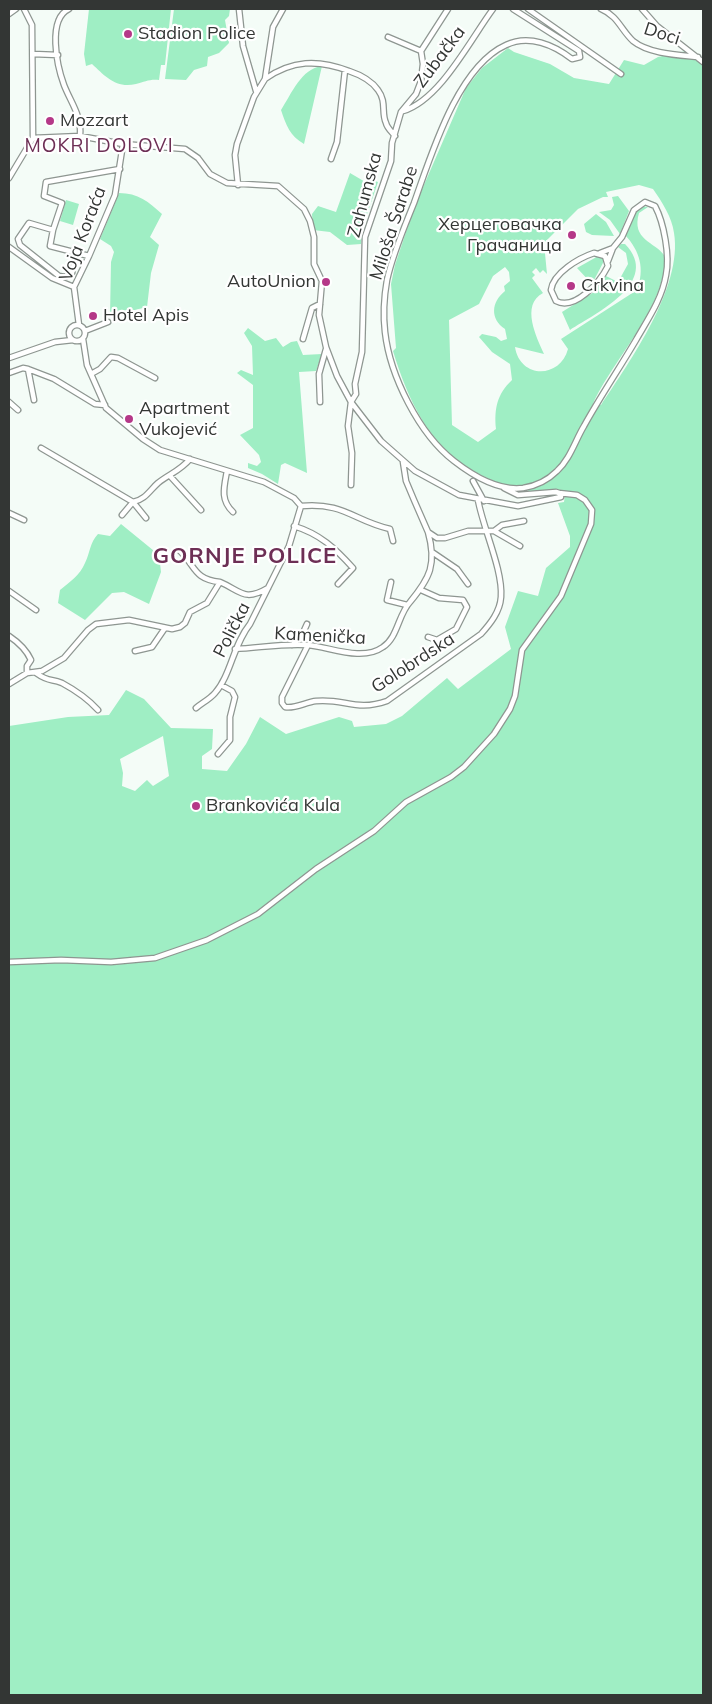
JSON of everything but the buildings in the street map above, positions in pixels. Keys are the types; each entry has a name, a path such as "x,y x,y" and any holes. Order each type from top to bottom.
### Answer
{"street":[{"path":"9,14 16,9"},
{"path":"9,178 34,138 32,25 24,9"},
{"path":"70,9 64,12 55,30 63,83 80,121 80,136"},
{"path":"239,9 243,46 256,91"},
{"path":"264,79 273,27 283,9"},
{"path":"388,37 421,51 448,9"},
{"name":"Zubačka","path":"401,112 427,99 438,87 492,9"},
{"name":"Miloša Šarabe","path":"513,9 579,51 580,57 572,59 555,48 523,41 504,45 478,68 450,108 422,177 391,264 384,309 385,332 391,356 409,404 418,422 430,439 460,466 504,488 529,487 539,484 558,470 567,459 584,425 658,300 666,276 668,255 656,207 648,202 637,206 622,236 613,248"},
{"path":"528,9 621,74"},
{"name":"Doci","path":"601,9 615,17 638,44 660,52 698,58"},
{"path":"642,9 658,26 703,62"},
{"name":"Zahumska","path":"351,485 352,453 348,426 351,402 356,394 355,384 362,352 365,237 391,161 401,112 416,94 421,81 423,64 421,51"},
{"path":"33,54 58,55"},
{"path":"238,185 235,155 237,144 256,91 264,79 277,70 303,62 326,64 370,81 378,90 385,105 385,122 395,136"},
{"path":"331,159 337,142 345,70"},
{"path":"80,121 97,121"},
{"path":"34,138 80,136 122,144 185,149 198,158 215,177 238,185 278,186 304,209 314,237 314,264 322,281 319,315 326,347 337,376 351,402 372,432 403,462 449,491 478,500 518,506 557,500 561,498 559,493"},
{"name":"Voja Koraća","path":"79,325 75,309 74,287 115,195 122,144"},
{"name":"Voja Koraća","path":"76,253 72,273 66,277 59,276 18,242 20,233 29,224 53,230 62,203 44,196 46,182 120,169"},
{"path":"53,230 50,246 89,256"},
{"path":"9,248 52,278 74,287"},
{"path":"613,248 606,269 591,289 570,303 564,304 556,300 551,290 555,280 572,265 591,254 613,248"},
{"path":"600,253 608,261"},
{"path":"303,339 312,308 320,304"},
{"name":"Voja Koraća","path":"72,327 75,309"},
{"path":"85,331 108,322"},
{"path":"56,342 69,333 72,327 79,325 85,331"},
{"path":"85,331 83,339 85,354 96,388 113,415 142,439 160,450 276,487 294,498 301,506 334,506 349,511 390,529 394,541"},
{"path":"69,333 85,354"},
{"path":"9,358 56,342 83,339"},
{"path":"320,402 319,374 326,347"},
{"path":"91,374 100,369 111,357 118,358 155,378"},
{"path":"9,373 23,368 28,369 54,379 95,404 105,405"},
{"path":"28,369 34,400"},
{"path":"9,402 18,410"},
{"path":"41,448 133,502 146,518"},
{"path":"122,515 133,502 139,501 158,483 170,476 190,459"},
{"name":"Kamenička","path":"235,649 308,645 354,652 373,652 388,642 407,605 421,590 431,570 432,552 428,532 406,481 403,462"},
{"path":"226,471 224,503 233,512"},
{"path":"170,476 201,510"},
{"path":"473,481 484,501"},
{"path":"9,962 61,960 111,962 155,958 207,940 258,914 316,869 374,831 406,802 451,777 464,767 494,734 510,709 515,696 522,650 561,596 591,524 592,510 585,500 577,495 559,493 518,495 504,488"},
{"name":"Golobrdska","path":"308,645 282,697 282,703 285,707 291,708 301,703 317,701 364,707 387,701 481,634 492,621 499,606 501,593 478,500"},
{"name":"Polička","path":"196,708 214,694 221,685 235,649 289,546 301,506"},
{"path":"9,513 24,520"},
{"path":"428,532 437,538 445,538 468,531 494,531 502,525 524,521"},
{"path":"294,526 310,531 327,541 353,568 338,584"},
{"path":"494,531 520,546"},
{"path":"179,550 187,558 198,576 220,582 237,593 247,595 268,588"},
{"path":"432,552 457,569 468,584"},
{"path":"9,684 27,673 36,673 64,658 88,630 96,624 129,620 172,629 185,623 190,612 207,603 220,582"},
{"path":"392,582 387,600 407,605"},
{"path":"421,590 439,598 463,600 467,607 454,631 437,640 428,637"},
{"path":"9,591 36,610"},
{"path":"292,645 302,635 307,624"},
{"path":"135,650 152,648 164,628"},
{"path":"9,636 24,648 29,655 30,660 27,673"},
{"path":"36,673 47,681 62,684 92,703 98,710"},
{"name":"Polička","path":"218,754 230,740 230,717 235,697 235,693 221,685"}],"green space":[{"name":"Stadion Police","path":"89,9 171,9 165,65 161,65 159,80 123,85 111,80 92,64 86,66 84,54"},
{"path":"174,9 230,9 229,16 225,20 229,43 219,53 208,57 207,66 194,70 186,80 165,79"},
{"path":"508,48 514,52 550,64 574,78 609,84 624,60 644,65 658,57 686,51 703,64 703,1695 9,1695 9,962 155,959 241,924 365,837 407,803 465,767 511,709 523,651 552,611 593,517 588,503 577,493 529,494 528,489 550,479 524,485 508,486 488,479 460,462 433,436 423,421 406,387 393,351 396,348 391,284 395,265 414,208 466,88 482,68","holes":["639,185 653,189 669,215 674,233 675,254 663,300 652,323 601,405 593,404 601,387 638,331 658,292 663,273 664,255 641,235 637,222 639,213 648,207 641,206 635,211 625,235 634,247 640,261 641,275 637,290 561,339 568,349 564,359 557,366 549,370 532,370 524,365 518,358 515,347 544,354 532,322 531,313 532,305 536,298 543,293 532,278 535,275 532,272 536,268 540,273 543,270 547,274 544,243 578,209 603,197 608,197 606,192","505,267 509,272 510,281 504,286 505,291 497,300 494,310 497,320 505,329 507,339 501,341 496,337 482,334 479,337 492,352 510,364 512,380 500,396 496,408 496,429 478,442 452,425 449,320 479,304 493,276"]},
{"path":"322,66 304,144 289,130 281,110 293,89 303,77 308,72"},
{"path":"350,173 367,183 372,180 378,182 363,226 361,244 347,245 330,232 313,230 312,214 318,206 336,212"},
{"path":"119,193 126,193 143,199 162,214 150,237 159,245 151,273 147,307 110,316 111,262 114,252 111,246 100,239"},
{"path":"618,196 629,211 620,234 610,220 599,212 611,210 614,205 612,197"},
{"path":"66,200 79,204 73,225 60,221"},
{"path":"596,214 606,222 614,236 592,235 586,232 584,224"},
{"path":"621,244 625,244 634,258 636,271 631,283 609,305 570,330 562,312 594,292 606,276 618,282 628,264 626,253 618,247"},
{"path":"600,255 605,259 592,284 577,268"},
{"path":"248,328 265,341 276,338 283,347 297,341 303,355 322,354 316,371 299,372 307,473 285,463 281,465 278,484 248,468 248,463 257,466 261,462 259,455 240,435 253,428 253,385 237,373 241,370 253,375 252,346 244,333"},
{"path":"565,495 580,498 586,504 592,517 560,596 521,650 510,709 478,751 451,776 416,795 374,831 258,913 207,940 155,957 111,961 9,961 9,726 68,717 109,715 126,690 144,699 171,728 213,729 212,749 202,756 202,769 227,771 246,744 260,717 286,734 339,717 352,721 354,727 386,724 402,716 447,678 458,689 511,649 505,627 518,591 538,596 546,568 570,547 570,536 558,503 564,502","holes":["163,736 169,776 153,786 147,780 135,791 122,786 123,773 120,759"]},
{"path":"121,524 159,555 161,572 149,604 124,592 112,593 85,620 58,603 60,590 83,567 93,540 98,534 110,536"}],"place":[{"name":"Stadion Police","path":"128,34"},
{"name":"Mozzart","path":"50,121"},
{"name":"Херцеговачка Грачаница","path":"572,235"},
{"name":"AutoUnion","path":"326,282"},
{"name":"Crkvina","path":"571,286"},
{"name":"Hotel Apis","path":"93,316"},
{"name":"Apartment Vukojević","path":"129,419"},
{"name":"Brankovića Kula","path":"196,806"}],"district":[{"name":"MOKRI DOLOVI","path":"99,146"},
{"name":"GORNJE POLICE","path":"245,556"}]}
